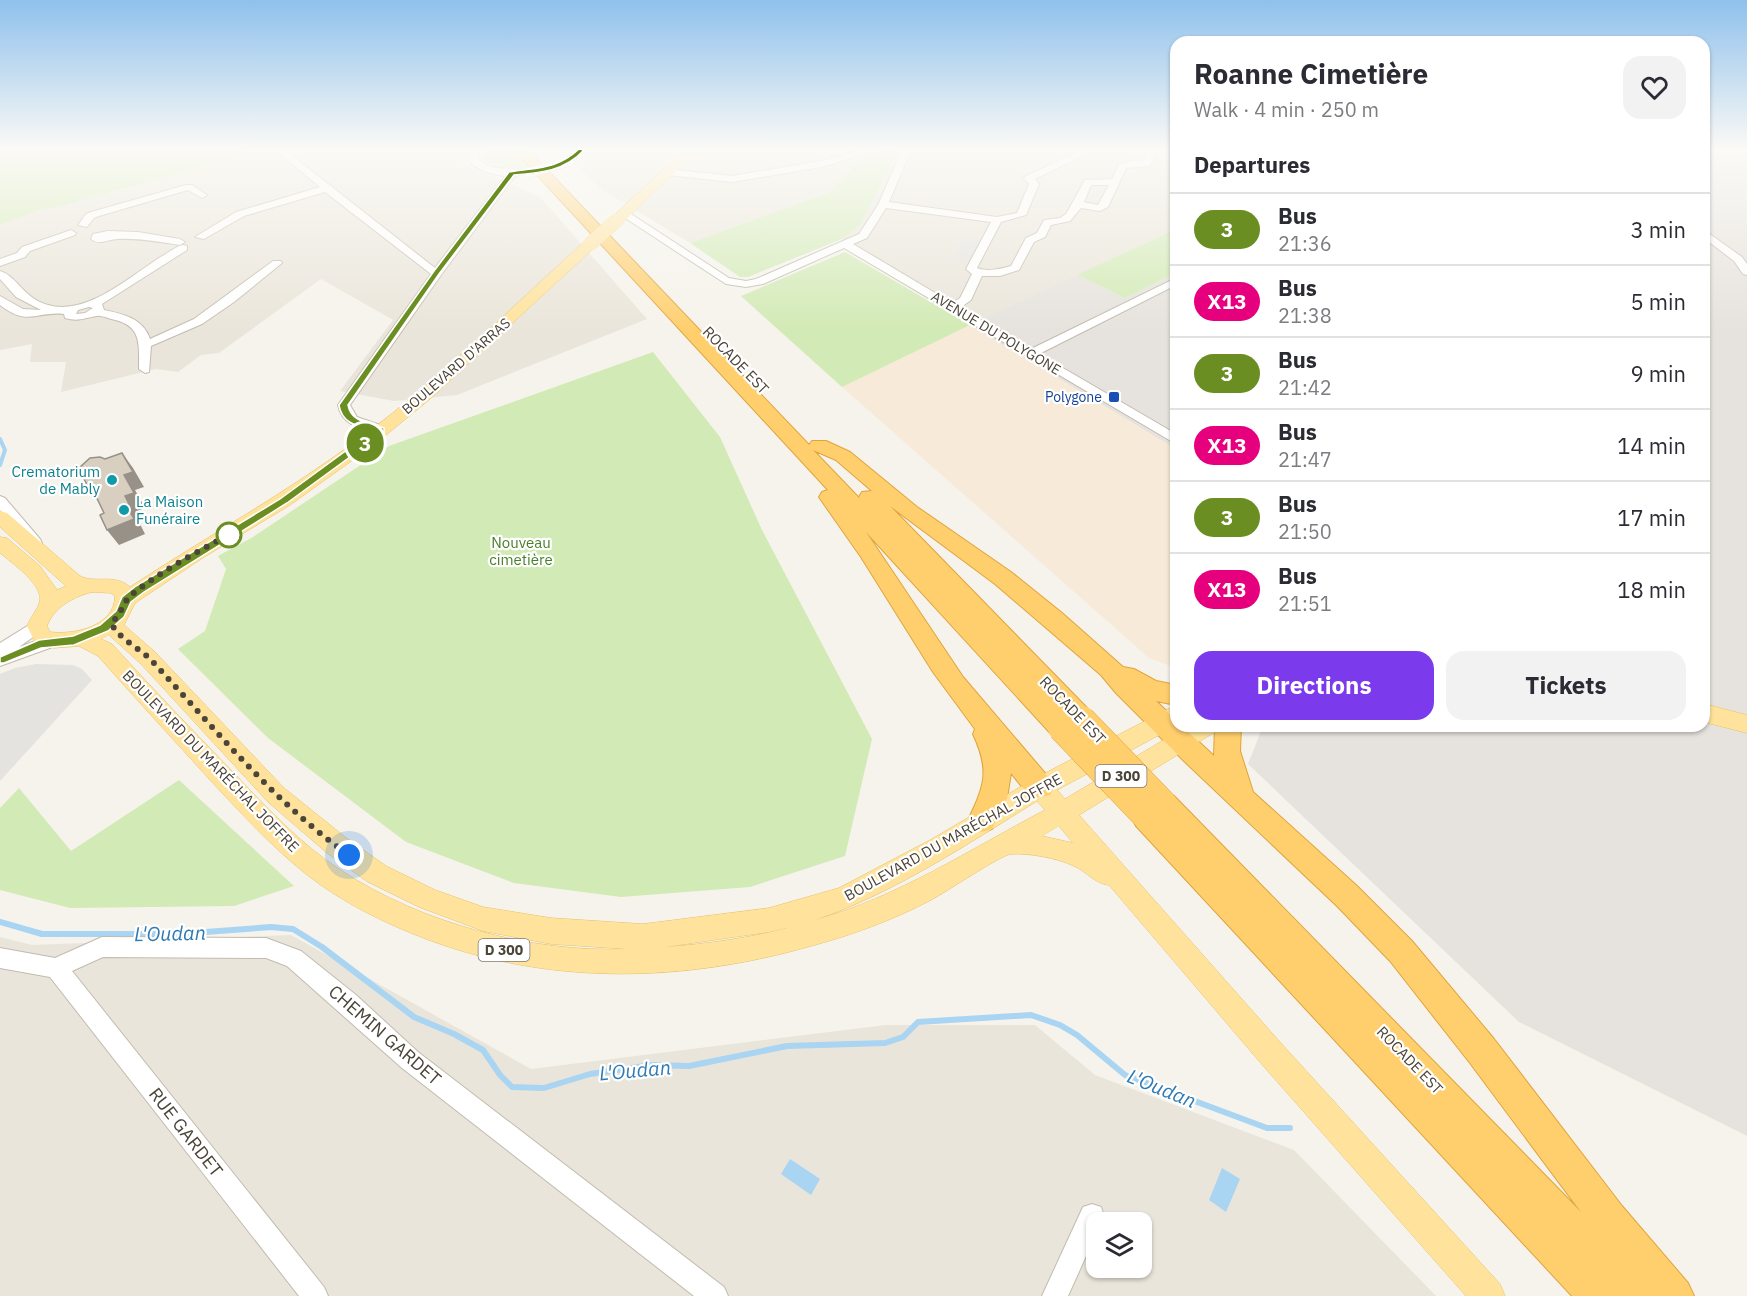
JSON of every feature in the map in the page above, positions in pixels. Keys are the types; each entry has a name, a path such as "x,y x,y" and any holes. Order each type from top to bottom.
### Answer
{"highway":[{"name":"ROCADE EST","path":"577,210 779,425 1155,811 1637,1296"},
{"name":"ROCADE EST","path":"592,210 819,445 1071,724"},
{"path":"779,425 781,437 841,512 972,709 992,745 999,768 998,783 982,820"},
{"path":"819,445 843,456 910,512 1003,578 1110,668 1170,724"},
{"path":"1110,668 1151,690 1170,694"},
{"path":"972,709 1040,787"},
{"path":"1178,732 1401,951 1482,1051 1609,1219 1675,1296"},
{"path":"1226,732 1224,742 1226,760 1243,798"},
{"name":"ROCADE EST","path":"1155,811 1598,1296"}],"main road":[{"name":"BOULEVARD D'ARRAS","path":"121,593 284,501 381,430 424,396 627,210"},
{"path":"0,517 73,581 84,587"},
{"path":"0,543 47,586 51,598 50,605"},
{"path":"102,585 121,593 120,614 111,623 82,638 52,641 43,638 37,626 39,616 68,593 84,587 102,585"},
{"name":"BOULEVARD DU MARÉCHAL JOFFRE","path":"111,623 123,638 148,658 276,795 336,846 377,874 428,900 483,919 551,931 643,937 769,920 845,898 941,847 982,820 1040,787 1170,727"},
{"name":"BOULEVARD DU MARÉCHAL JOFFRE","path":"82,638 105,650 240,796 293,849 335,881 374,903 419,924 469,943 543,957 592,963 673,960 781,944 841,926 912,897 1062,812 1170,728"},
{"path":"1710,705 1747,710"},
{"path":"1710,714 1747,724"},
{"path":"1040,787 1488,1296"},
{"path":"1006,843 1070,854 1102,870 1212,985"}],"street":[{"path":"85,228 90,216 107,210"},
{"path":"0,256 71,233 75,227 85,228 99,236 138,235 181,245 201,245 204,240 200,237 240,214 252,210"},
{"path":"355,210 436,273"},
{"path":"381,430 353,422 345,413 344,405 436,273 484,210"},
{"path":"620,217 726,281 746,284 759,282 863,236 878,210"},
{"path":"929,210 997,220 1021,215 1023,210"},
{"path":"997,220 971,269 978,273 1000,273 1015,268 1030,240 1041,235 1048,222 1059,223 1071,217 1075,210"},
{"path":"1710,237 1744,258 1747,272"},
{"path":"0,274 7,278 18,293 31,302 53,310 70,311 69,316 76,318 95,308 181,245"},
{"name":"AVENUE DU POLYGONE","path":"846,245 1170,436"},
{"path":"0,263 21,255 26,249"},
{"path":"145,344 168,338 185,330 277,263"},
{"path":"952,308 965,300 978,273"},
{"path":"1030,354 1170,284"},
{"path":"0,299 10,308 27,315 40,315 53,310"},
{"path":"95,308 130,321 141,330 145,344 145,369"},
{"path":"0,501 47,558"},
{"path":"0,651 37,626"},
{"path":"0,660 52,641"},
{"name":"CHEMIN GARDET","path":"56,968 102,947 266,948 294,958 348,1003 410,1060 715,1296"},
{"path":"0,958 56,968"},
{"name":"RUE GARDET","path":"56,968 315,1296"},
{"path":"1055,1296 1086,1229"}],"shaded area":[{"path":"38,210 552,210 647,319 457,395 394,401 340,391 393,320 321,279 219,353 201,355 178,372 156,369 61,392 66,362 30,362 32,344 0,350 0,225"},
{"path":"636,210 779,210 690,243"},
{"path":"868,210 1170,210 1170,232 984,319 842,239 860,225"},
{"path":"1710,210 1747,210 1747,1136 1519,1022 1248,764 1261,732 1710,732"},
{"path":"964,238 980,240 969,262 953,260"},
{"path":"1077,275 1125,298 1170,276 1170,445 970,325"},
{"path":"970,325 1170,445 1170,666 1149,658 842,387"},
{"path":"36,664 73,665 82,669 92,680 0,781 0,674"},
{"path":"291,935 531,1069 886,1025 1035,1025 1095,1075 1294,1150 1436,1296 0,1296 0,937 32,945"}],"green space":[{"path":"0,210 38,210 0,225"},
{"path":"779,210 868,210 860,225 842,239 748,277 740,277 690,243"},
{"path":"1170,232 1170,276 1125,298 1077,275"},
{"path":"845,252 970,325 842,387 741,296"},
{"name":"Nouveau cimetière","path":"653,352 720,437 762,530 872,739 845,856 750,887 621,897 514,883 406,842 268,738 178,649 205,631 226,569 218,556 253,537 389,446"},
{"path":"179,780 294,886 234,906 70,908 0,890 0,808 19,788 71,851"}],"water":[{"path":"790,1159 820,1179 811,1195 781,1174"},
{"path":"1222,1168 1240,1179 1226,1212 1209,1200"}],"building":[{"path":"122,453 133,472 124,475 134,493 125,496 129,504 126,505 134,519 107,530 100,515 104,513 79,468 90,458 105,459"}],"waterway":[{"name":"L'Oudan","path":"0,439 5,450 0,465"},
{"name":"L'Oudan","path":"0,922 42,934 179,934 271,927 293,929 322,947 414,1017 454,1034 483,1050 500,1075 512,1087 544,1088 590,1074 652,1065 689,1066 787,1046 885,1043 903,1037 918,1022 1031,1015 1060,1025 1077,1035 1125,1075 1267,1128 1290,1128"}],"bus line":[{"name":"3","path":"0,660 39,644 74,640 92,635 104,628 120,614 126,599 197,552 284,501 381,430 353,422 345,413 344,405 436,273 483,210"}],"place":[{"name":"Polygone","path":"1114,397"},
{"name":"Crematorium de Mably","path":"112,480"},
{"name":"La Maison Funéraire","path":"124,510"}],"route":[{"path":"229,535 232,533 197,552 126,599 120,614 111,623 123,638 148,658 276,795 349,855"}]}
